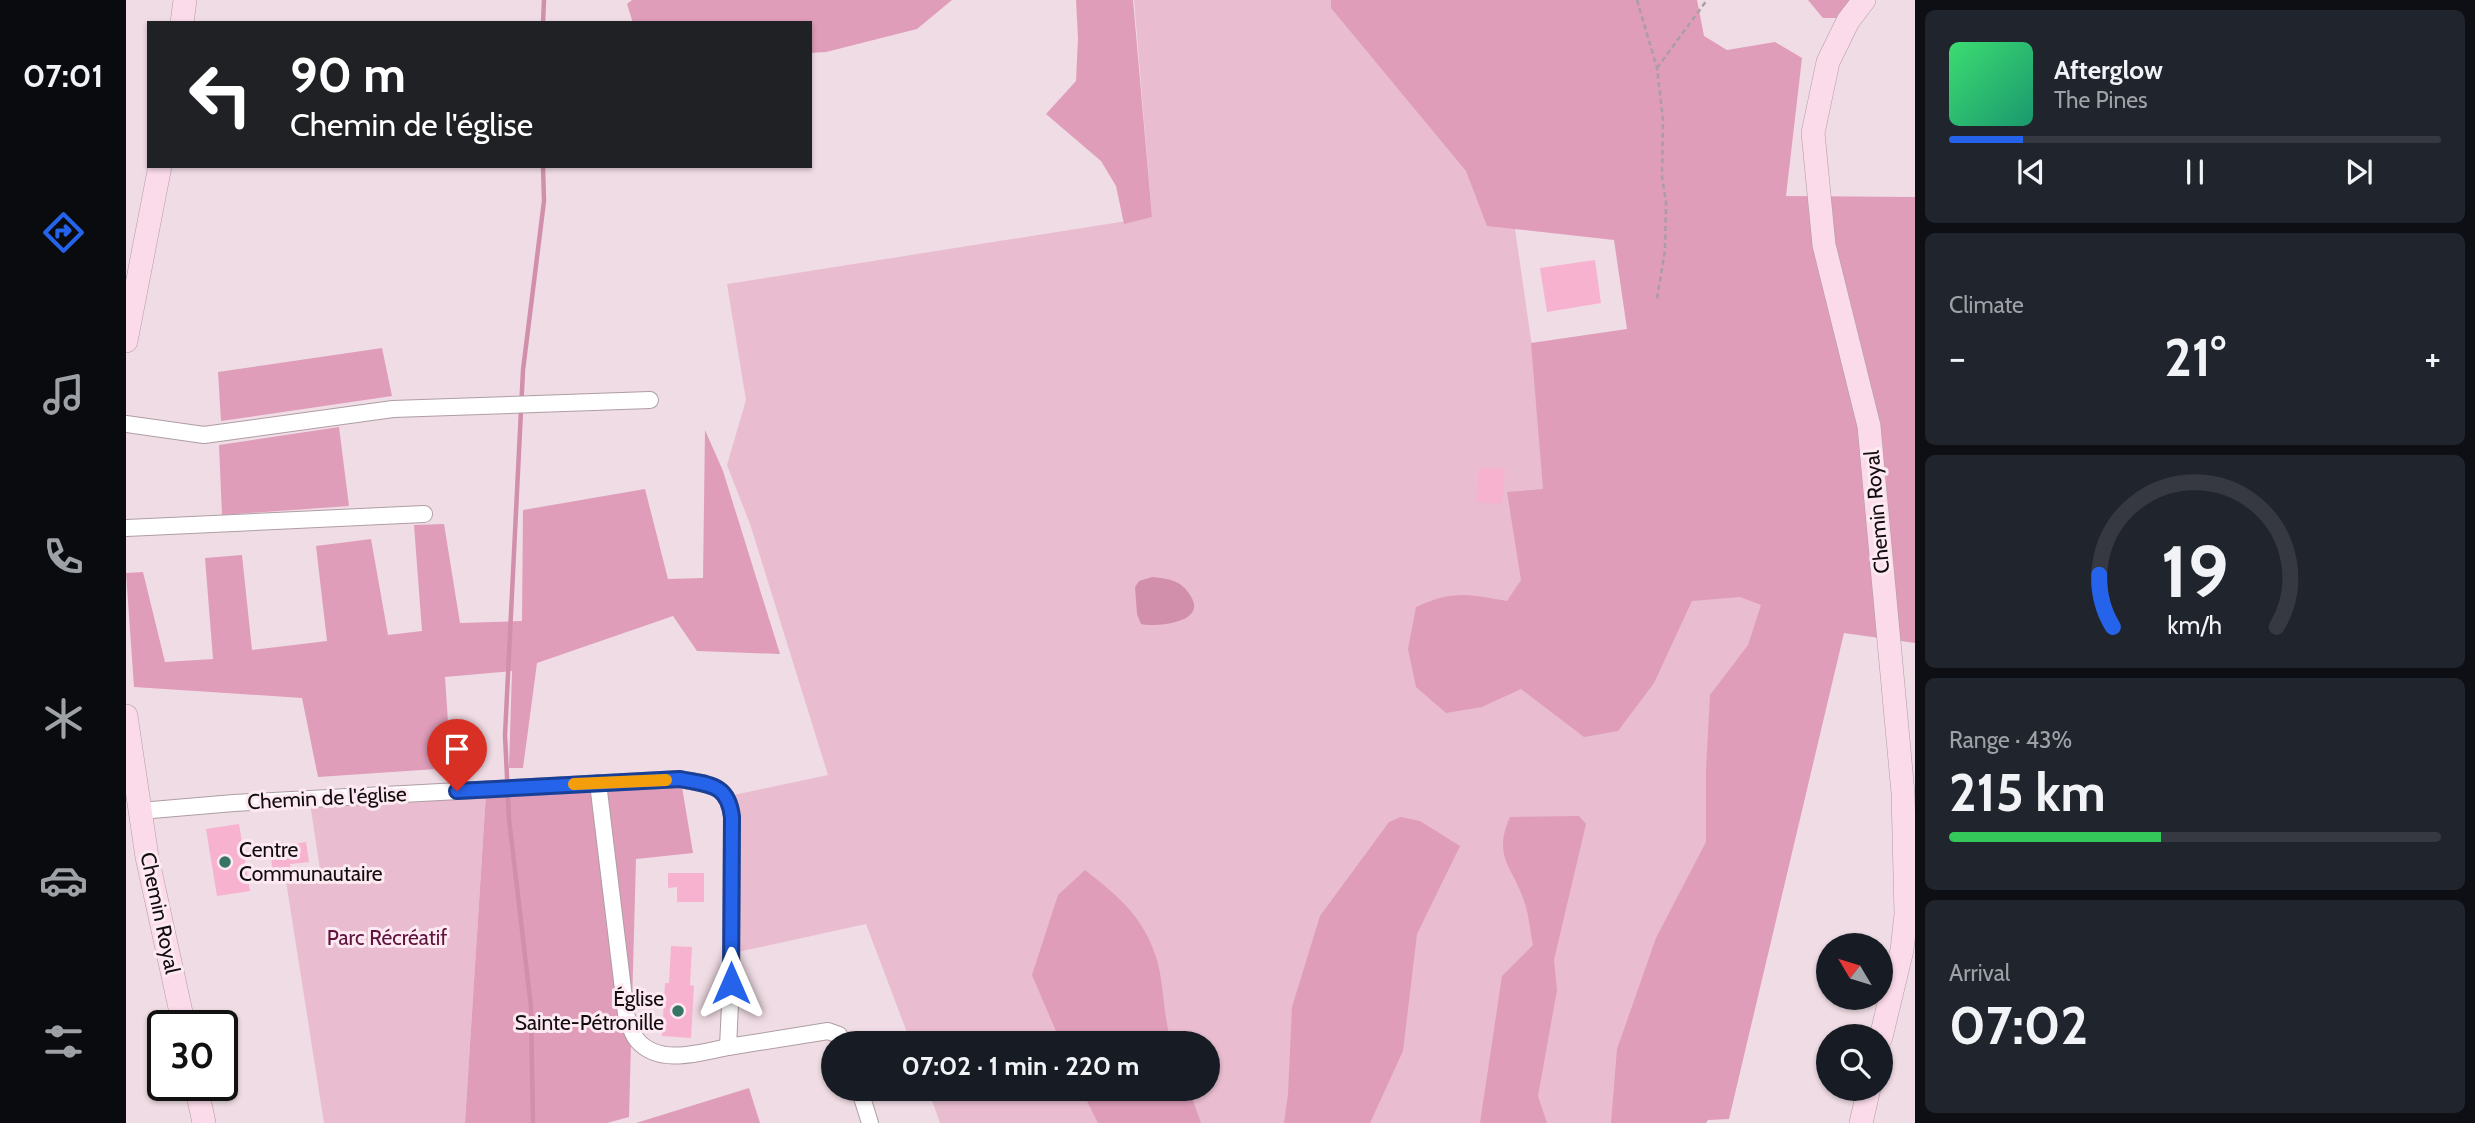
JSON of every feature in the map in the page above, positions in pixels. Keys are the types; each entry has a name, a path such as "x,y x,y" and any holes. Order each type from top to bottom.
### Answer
{"main road":[{"path":"181,21 185,0"},
{"name":"Chemin Royal","path":"1864,0 1848,22 1828,62 1813,133 1824,245 1869,426 1903,793 1906,914 1902,950 1884,1024"},
{"path":"126,341 160,168"},
{"name":"Chemin Royal","path":"126,716 147,857 180,1010"},
{"path":"199,1101 204,1123"},
{"path":"1861,1123 1866,1101"}],"street":[{"path":"126,424 204,435 393,409 650,401"},
{"path":"126,528 424,514"},
{"name":"Chemin de l'église","path":"140,811 247,802 680,779 715,787 724,792 730,802 732,817 728,1047"},
{"path":"598,783 626,1014 635,1039 651,1052 668,1056 821,1032"},
{"path":"863,1101 870,1123"}],"path":[{"path":"1637,0 1657,68 1663,120 1665,250 1657,299"},
{"path":"1657,68 1707,0"}],"green space":[{"path":"1134,0 1482,0 1558,527 1798,536 1688,1123 940,1123 932,1101 1220,1101 1220,1031 906,1031 866,924 738,952 734,795 828,775 750,524 727,465 746,400 727,284 1152,217"},
{"name":"Parc Récréatif","path":"486,793 465,1123 324,1123 286,881 321,876 310,803"}],"shaded area":[{"path":"632,0 952,0 917,29 826,52 812,53 812,21 632,21 627,4"},
{"path":"1076,0 1133,0 1152,217 1124,224 1116,186 1101,161 1046,114 1076,81"},
{"path":"1331,0 1697,0 1704,36 1727,50 1775,42 1802,58 1786,196 1915,197 1915,643 1844,633 1729,1119 1708,1120 1706,1123 1611,1123 1617,1049 1656,938 1706,842 1710,695 1748,645 1761,605 1740,597 1692,601 1654,683 1618,731 1584,737 1521,689 1482,707 1446,713 1416,687 1408,649 1416,607 1440,598 1460,595 1507,601 1521,580 1507,492 1543,489 1531,343 1627,329 1614,240 1487,226 1466,171 1331,8"},
{"path":"1808,0 1875,0 1845,18 1823,18"},
{"path":"382,348 392,396 221,421 218,372"},
{"path":"339,427 349,506 222,515 219,445"},
{"path":"705,430 723,471 780,654 697,651 673,616 537,663 523,768 509,768 512,671 445,677 451,768 318,777 302,698 134,687 126,573 143,572 165,662 213,659 205,558 242,555 252,650 327,641 316,546 371,539 388,635 422,631 414,525 444,524 460,623 522,621 523,510 645,489 668,579 703,578"},
{"path":"1152,577 1174,581 1183,586 1194,605 1190,615 1169,624 1141,624 1137,614 1135,587 1139,581"},
{"path":"682,787 693,853 636,859 629,1117 607,1123 465,1123 486,793"},
{"path":"1579,816 1586,824 1554,960 1557,990 1538,1096 1547,1123 1480,1123 1502,976 1533,945 1526,906 1506,861 1503,842 1505,831 1510,817"},
{"path":"1401,817 1420,821 1460,846 1417,934 1403,1051 1370,1123 1284,1123 1292,1007 1320,916 1389,822"},
{"path":"1085,870 1128,908 1144,930 1156,957 1169,1031 1056,1031 1032,975 1058,895"},
{"path":"749,1088 760,1123 636,1123"},
{"path":"1087,1101 1193,1101 1201,1123 1098,1123"}],"building":[{"path":"1595,260 1601,303 1547,312 1540,268"},
{"path":"1479,467 1505,469 1502,504 1476,502"},
{"path":"239,824 250,891 217,896 206,829"},
{"path":"283,842 283,846 306,842 309,862 290,864 291,875 274,878 269,844"},
{"path":"668,873 704,873 704,902 677,902 677,887 668,888"},
{"name":"Église Sainte-Pétronille","path":"671,946 692,947 690,985 694,986 691,1038 662,1036 665,983 669,983"}],"waterway":[{"path":"543,21 544,0"},
{"path":"533,1123 531,1007 509,819 505,735 523,370 544,201 543,168"}],"slow traffic":[{"path":"574,784 666,780"}],"place":[{"name":"Centre Communautaire","path":"225,862"},
{"name":"Église Sainte-Pétronille","path":"678,1011"}],"route":[{"path":"457,791 680,779 715,787 724,792 730,802 732,817 731,983"}]}
